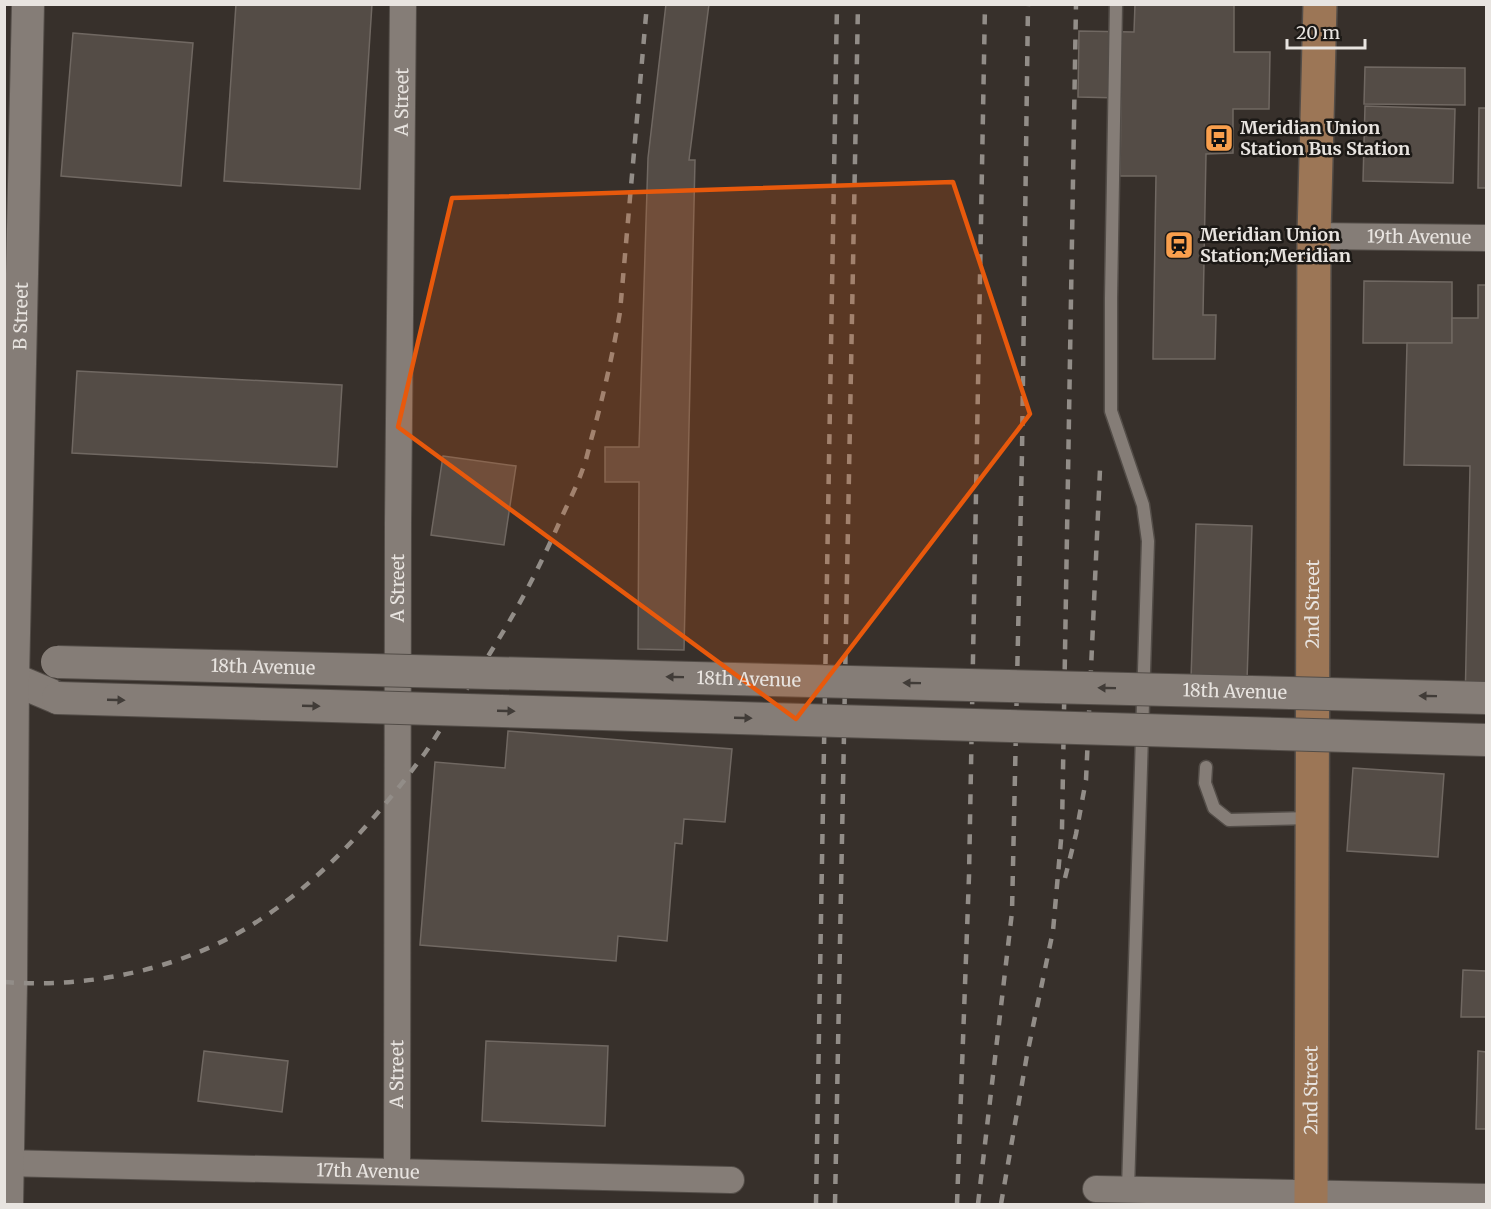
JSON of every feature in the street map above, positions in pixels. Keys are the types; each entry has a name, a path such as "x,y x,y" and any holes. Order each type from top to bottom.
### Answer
{"main road":[{"name":"2nd Street","path":"1311,1199 1314,236 1320,4"}],"street":[{"name":"B Street","path":"7,1204 11,983 9,679 28,4"},
{"name":"A Street","path":"397,1172 398,534 403,4"},
{"name":"19th Avenue","path":"1314,236 1486,238"},
{"name":"18th Avenue","path":"9,679 57,662 1486,698"},
{"path":"9,679 58,698 1486,740"},
{"name":"17th Avenue","path":"6,1163 731,1180"},
{"path":"1096,1189 1311,1199 1486,1197"}],"lane":[{"path":"1116,4 1111,411 1143,505 1148,541 1128,1189"},
{"path":"1206,767 1205,783 1214,808 1229,820 1312,818"}],"highlighted area":[{"path":"953,182 1030,414 796,719 398,427 452,198"}],"building":[{"path":"236,4 372,4 360,189 224,181"},
{"path":"666,4 709,4 689,160 695,160 684,650 638,649 639,482 605,482 605,447 639,447 648,158"},
{"name":"Meridian Union Station;Meridian","path":"1135,4 1234,4 1234,52 1270,52 1269,109 1233,109 1233,153 1206,154 1203,315 1216,315 1215,359 1153,359 1156,176 1120,176 1121,98 1078,97 1079,31 1134,32"},
{"path":"73,33 193,43 181,186 61,176"},
{"path":"1365,67 1465,68 1465,105 1364,104"},
{"path":"1365,106 1455,109 1453,183 1363,181"},
{"path":"1479,108 1486,108 1486,188 1478,188"},
{"path":"1364,281 1452,282 1452,343 1363,343"},
{"path":"1478,285 1486,285 1486,706 1465,706 1470,466 1404,465 1407,343 1452,343 1452,318 1478,318"},
{"path":"77,371 342,385 337,467 72,453"},
{"path":"443,456 516,466 504,545 431,535"},
{"path":"1196,524 1252,526 1247,681 1191,679"},
{"path":"508,731 732,749 725,822 684,819 682,844 675,843 667,941 618,936 616,961 420,945 435,762 505,768"},
{"path":"1353,768 1444,774 1438,857 1347,851"},
{"path":"1463,970 1486,971 1486,1017 1461,1017"},
{"path":"486,1041 608,1046 605,1126 482,1121"},
{"path":"204,1051 288,1061 282,1112 198,1101"},
{"path":"1478,1051 1486,1052 1486,1129 1476,1129"}],"railway":[{"path":"4,982 71,982 138,972 202,951 233,936 292,897 335,858 381,808 429,747 522,600 553,537 585,462 605,388 620,312 647,4"},
{"path":"816,1204 837,4"},
{"path":"835,1204 858,4"},
{"path":"957,1204 969,876 985,4"},
{"path":"978,1204 1012,912 1022,453 1028,4"},
{"path":"1001,1204 1027,1055 1053,931 1062,829 1076,4"},
{"path":"1065,878 1086,780 1100,469"}],"place":[{"name":"Meridian Union Station Bus Station","path":"1219,138"},
{"name":"Meridian Union Station;Meridian","path":"1179,245"}]}
